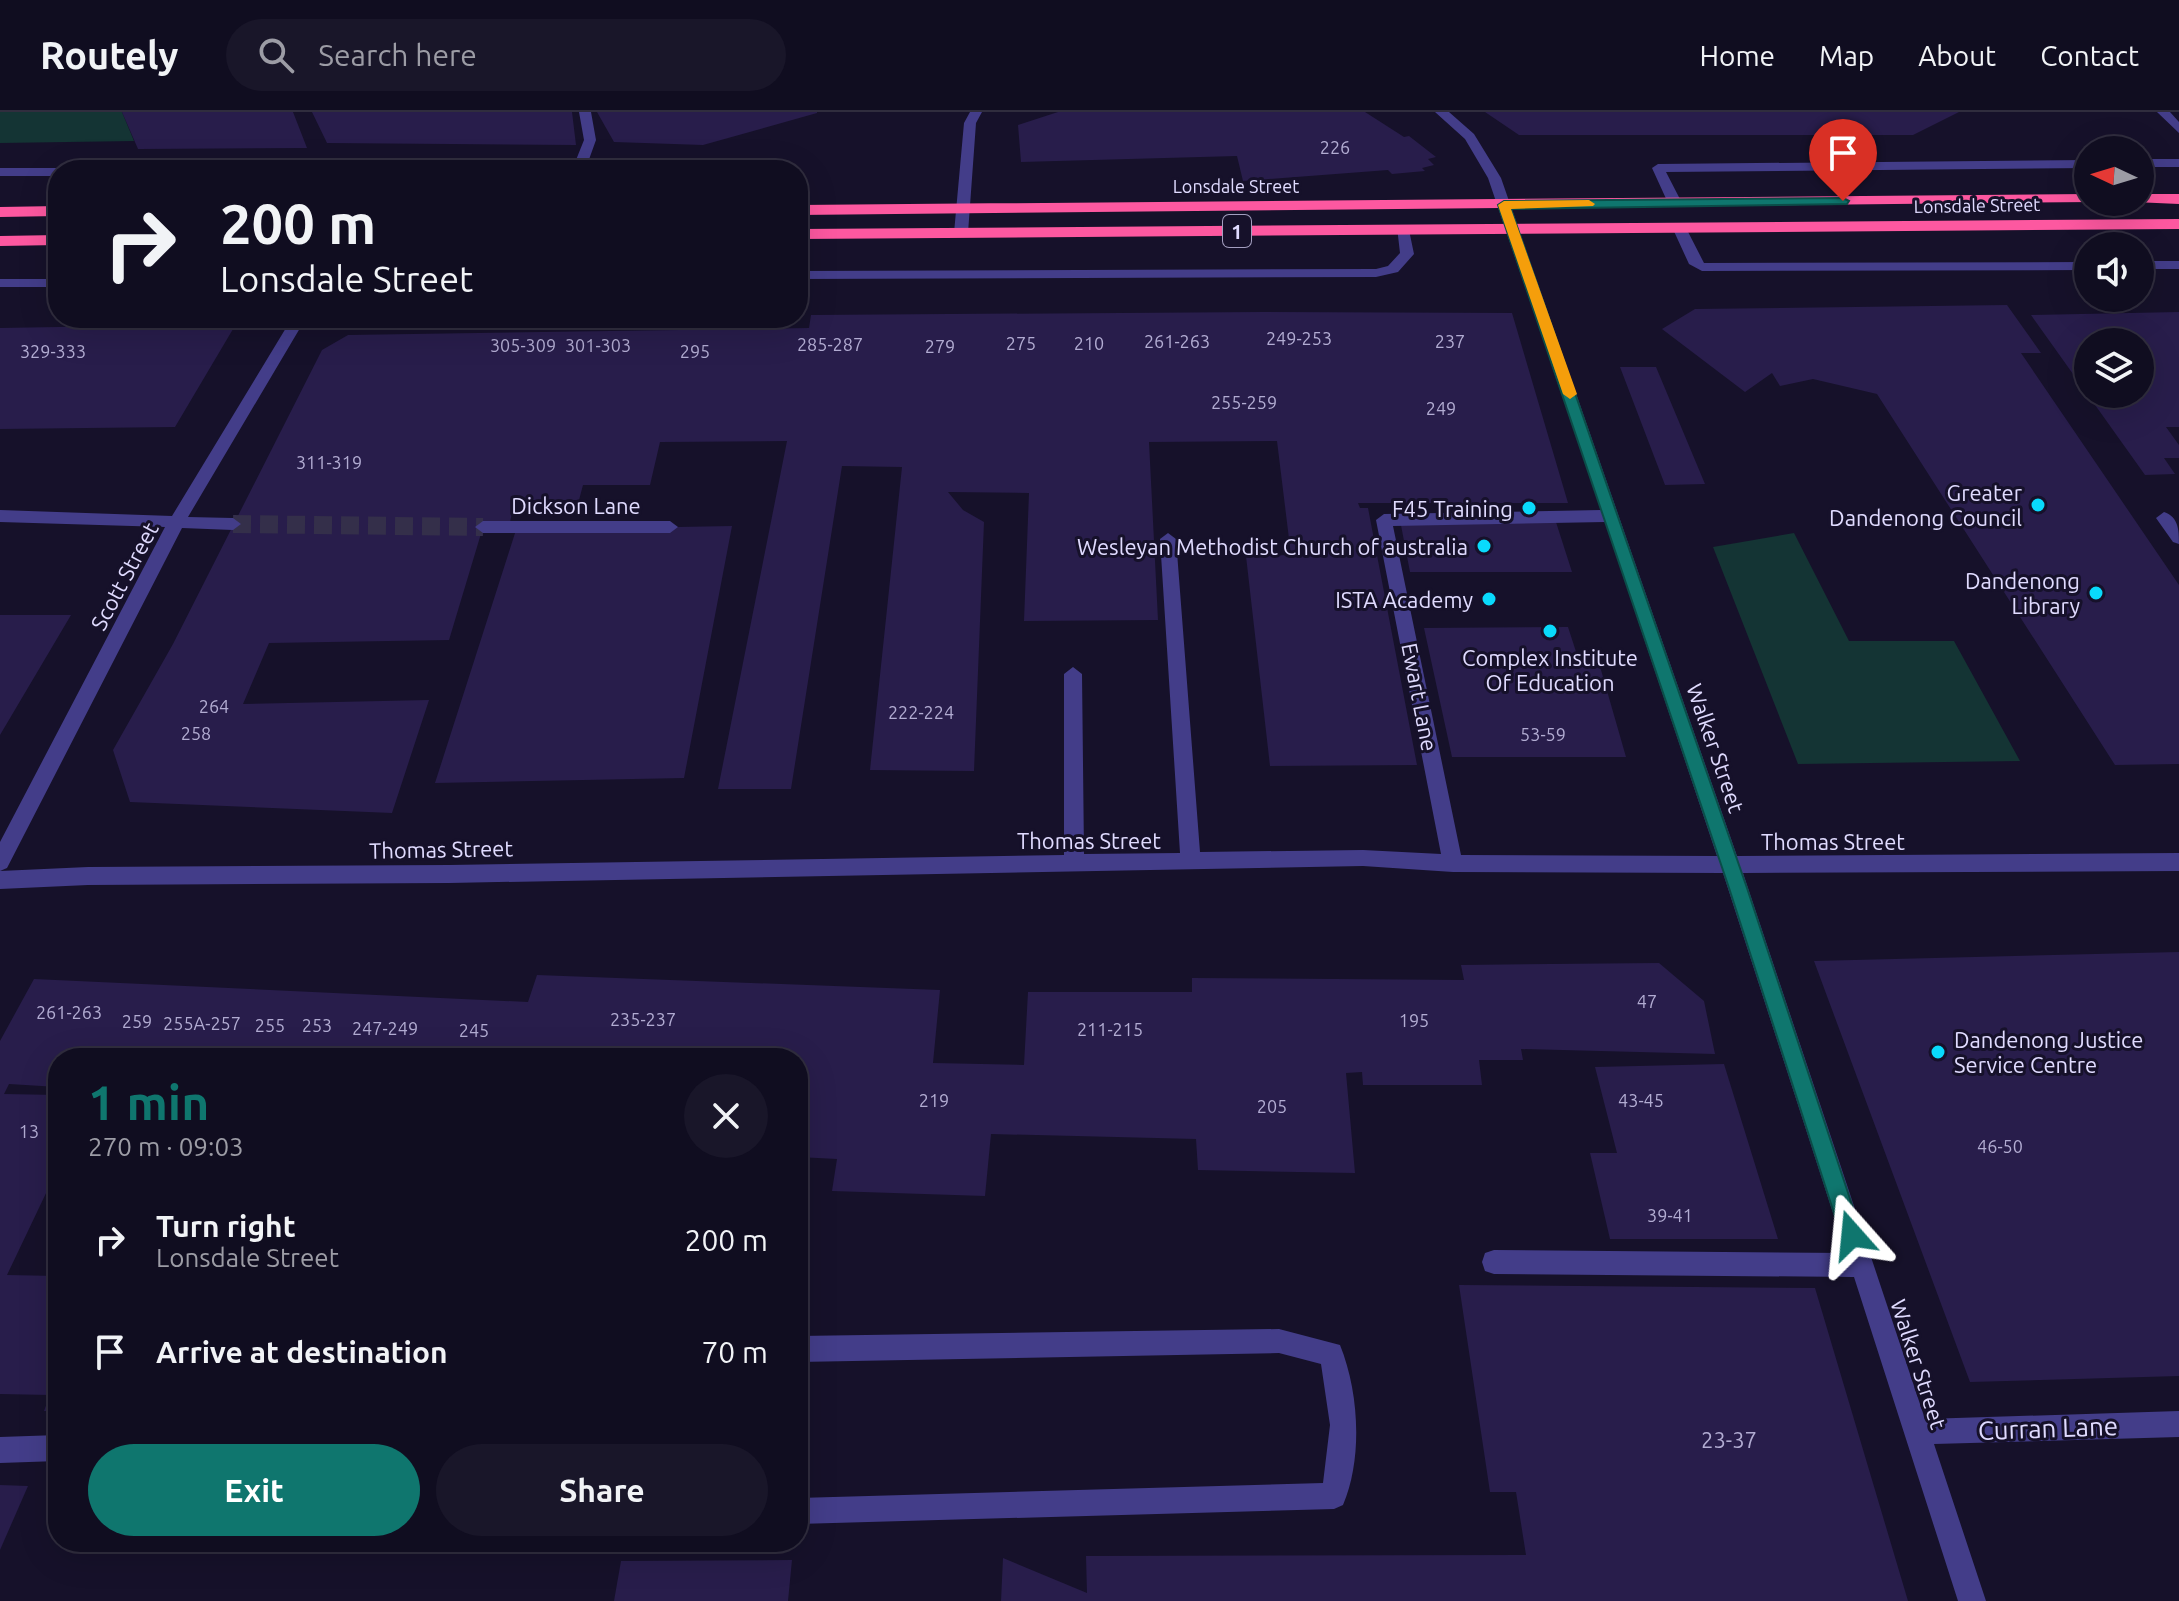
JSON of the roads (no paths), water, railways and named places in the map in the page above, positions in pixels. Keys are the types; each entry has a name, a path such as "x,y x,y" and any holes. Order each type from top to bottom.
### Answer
{"highway":[{"name":"Lonsdale Street","path":"808,210 2074,199"},
{"path":"2154,199 2179,199"},
{"path":"0,212 48,211"},
{"name":"Lonsdale Street","path":"808,234 2179,224"},
{"path":"0,241 48,240"}],"street":[{"path":"582,160 590,140 585,112"},
{"path":"961,233 970,123 976,112"},
{"name":"Walker Street","path":"1441,112 1466,130 1477,144 1513,229 1730,865 1972,1601"},
{"path":"2163,112 2179,129"},
{"path":"2154,163 2179,163"},
{"name":"Lonsdale Street","path":"1675,203 1658,168 2074,164"},
{"path":"0,172 48,172"},
{"path":"1679,227 1696,264 1702,267 2074,266"},
{"path":"808,275 1376,273 1393,269 1407,254 1402,230"},
{"path":"2154,265 2179,265"},
{"path":"0,283 48,283"},
{"name":"Scott Street","path":"0,862 176,523 293,328"},
{"path":"0,516 233,524"},
{"name":"Ewart Lane","path":"1453,863 1384,520 1612,516"},
{"path":"2172,518 2179,538"},
{"name":"Dickson Lane","path":"483,527 670,527"},
{"path":"1168,539 1191,863"},
{"path":"1073,674 1074,864"},
{"name":"Thomas Street","path":"0,880 88,876 449,874 1363,858 1453,863 1730,865 2179,862"},
{"path":"1494,1262 1861,1265"},
{"path":"808,1349 1279,1341 1331,1354 1341,1389 1344,1453 1334,1496 808,1511"},
{"name":"Curran Lane","path":"1917,1432 2179,1424"},
{"path":"0,1450 48,1448"}],"tunnel":[{"path":"233,524 483,527"}],"place":[{"name":"Greater Dandenong Council","path":"2038,505"},
{"name":"F45 Training","path":"1529,508"},
{"name":"Wesleyan Methodist Church of australia","path":"1484,546"},
{"name":"Dandenong Library","path":"2096,593"},
{"name":"ISTA Academy","path":"1489,599"},
{"name":"Complex Institute Of Education","path":"1550,631"},
{"name":"Dandenong Justice Service Centre","path":"1938,1052"}]}
